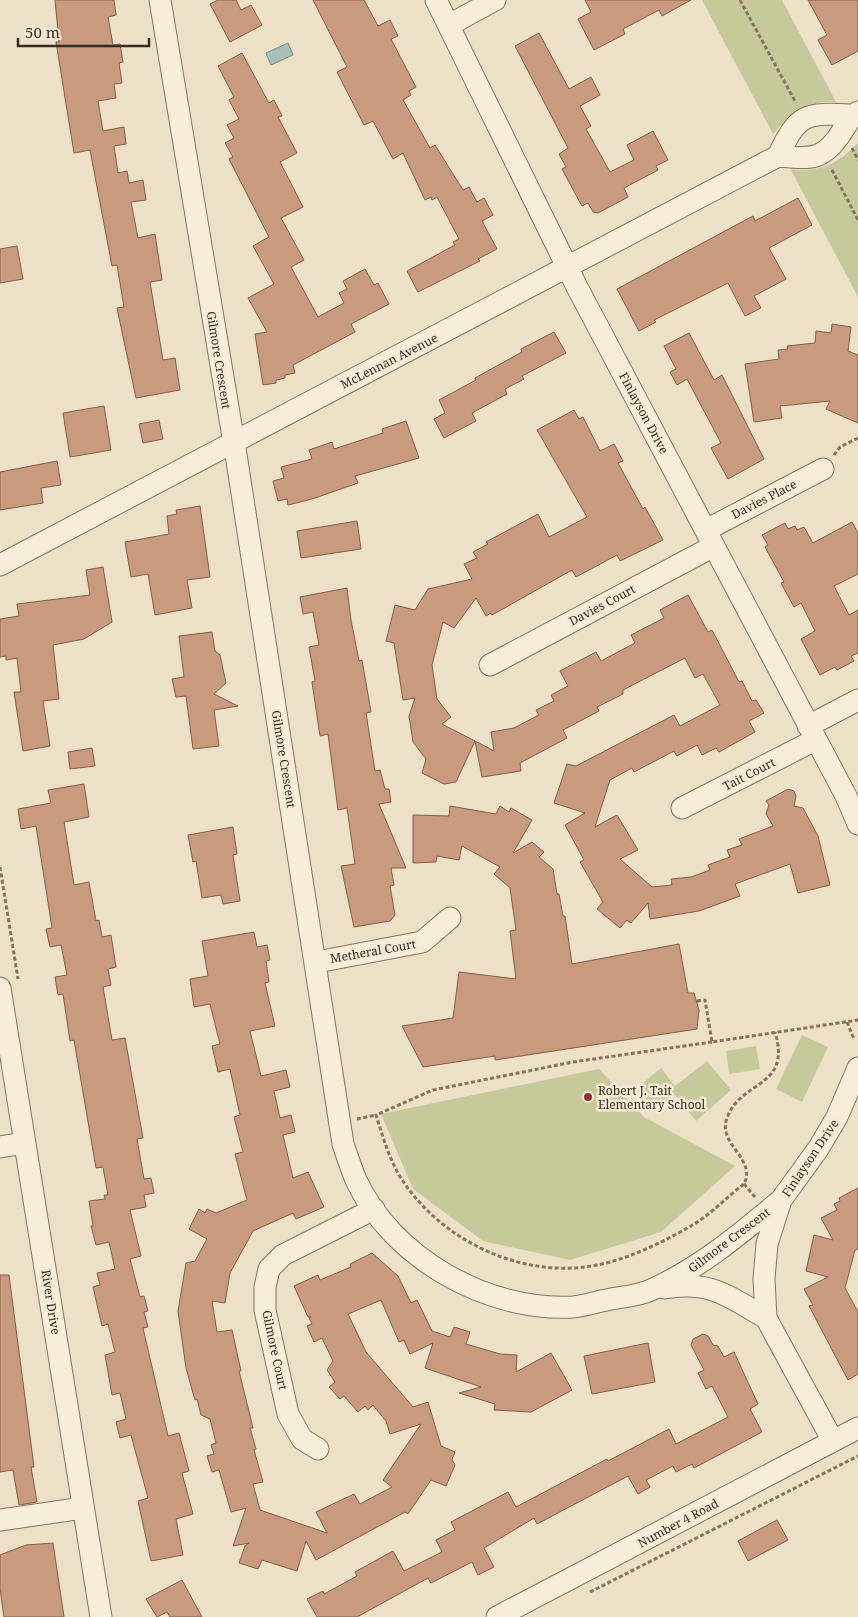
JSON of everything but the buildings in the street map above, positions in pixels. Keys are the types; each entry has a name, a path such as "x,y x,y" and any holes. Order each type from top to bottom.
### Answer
{"street":[{"name":"Gilmore Crescent","path":"160,0 317,962 343,1144 356,1180 374,1209 417,1255 445,1274 486,1293 524,1304 573,1307 648,1291 680,1286 706,1286 766,1318"},
{"name":"Finlayson Drive","path":"436,0 568,268 846,796 858,824"},
{"path":"449,25 495,0"},
{"path":"855,113 834,145 823,154 810,159 778,156 792,128 804,118 820,114 855,113"},
{"name":"McLennan Avenue","path":"0,565 778,156"},
{"name":"Davies Place","path":"710,538 823,469"},
{"name":"Davies Court","path":"490,665 710,538"},
{"name":"Tait Court","path":"682,808 812,733 858,700"},
{"name":"Metheral Court","path":"317,962 422,942 450,918"},
{"name":"River Drive","path":"0,988 101,1617"},
{"name":"Finlayson Drive","path":"834,1441 766,1318 764,1279 767,1244 781,1200 818,1149 837,1117 858,1068"},
{"path":"0,1147 25,1143"},
{"name":"Gilmore Crescent","path":"648,1291 688,1272 723,1247 781,1200"},
{"name":"Gilmore Court","path":"318,1449 302,1439 288,1414 265,1310 265,1287 269,1269 283,1255 374,1209"},
{"name":"Number 4 Road","path":"497,1617 858,1428"},
{"path":"0,1520 83,1508"}],"path":[{"path":"740,0 800,110"},
{"path":"828,163 858,220"},
{"path":"823,469 840,447 858,438"},
{"path":"697,1002 705,1000 712,1042"},
{"path":"352,1120 376,1115 433,1090 573,1062 858,1020"},
{"path":"846,1022 854,1039"},
{"path":"376,1115 388,1152 401,1178 431,1215 476,1247 510,1260 553,1268 597,1265 635,1253 693,1225 744,1184 748,1176 748,1168 726,1134 726,1121 731,1108 771,1074 779,1062 779,1046 775,1032"},
{"path":"744,1184 756,1198"},
{"path":"583,1596 858,1456"}],"green space":[{"path":"702,0 782,0 836,102 816,103 800,109 773,134"},
{"path":"858,143 858,297 791,170 820,168 828,165 843,157"},
{"path":"802,1035 828,1047 802,1102 776,1089"},
{"path":"756,1046 760,1069 729,1074 726,1051"},
{"path":"707,1061 731,1090 696,1121 675,1095 655,1110 637,1088 661,1068 675,1086"},
{"path":"599,1069 644,1117 735,1166 661,1232 570,1260 483,1241 413,1189 381,1114"}],"water":[{"path":"288,43 293,55 271,65 266,53"}],"place":[{"name":"Robert J. Tait Elementary School","path":"588,1097"}]}
